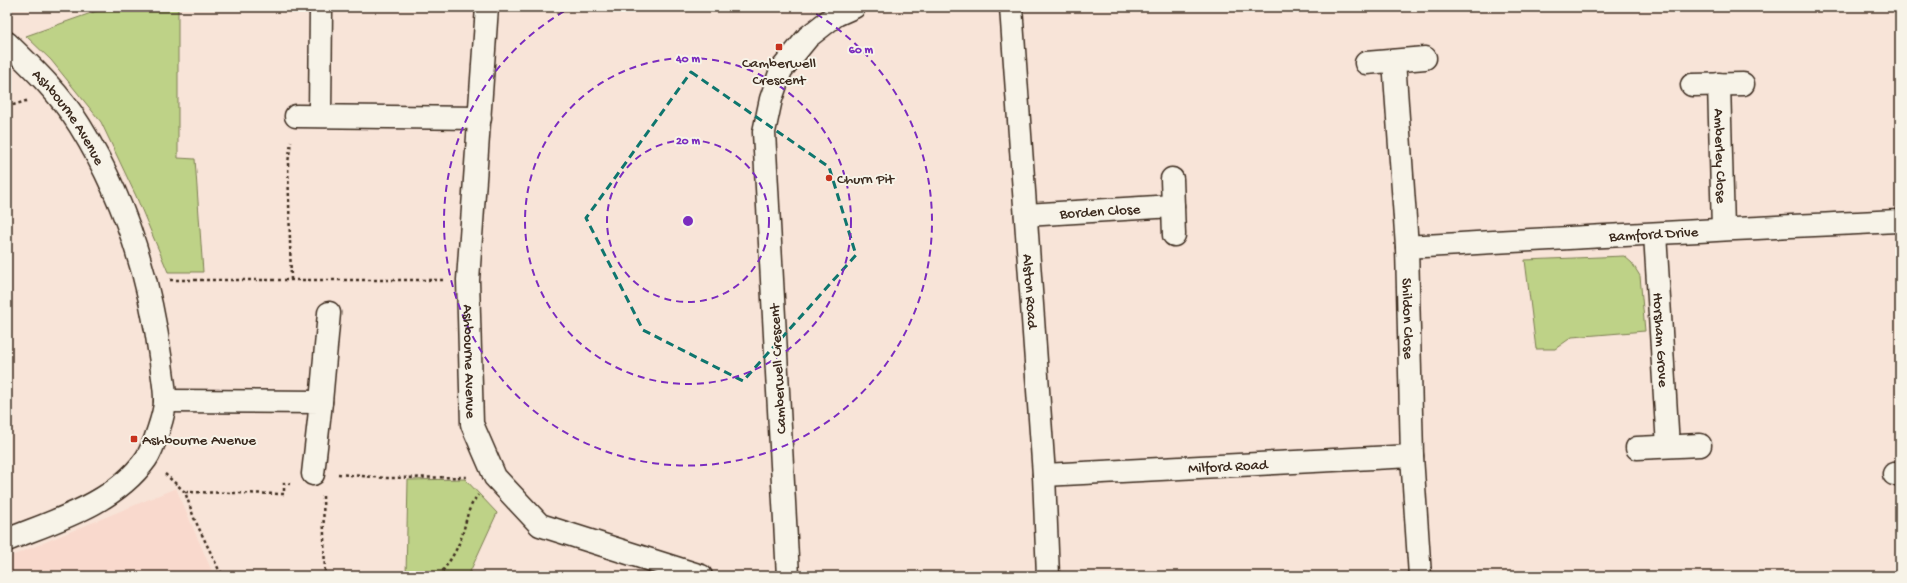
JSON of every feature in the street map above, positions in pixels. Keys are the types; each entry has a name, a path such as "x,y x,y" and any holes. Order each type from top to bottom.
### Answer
{"street":[{"path":"320,115 321,7"},
{"name":"Ashbourne Avenue","path":"487,7 468,280 472,424 495,477 540,525 701,576"},
{"name":"Camberwell Crescent","path":"788,576 764,132 770,99 781,70 808,37 836,15 854,7"},
{"name":"Alston Road","path":"1011,7 1044,475 1048,576"},
{"name":"Ashbourne Avenue","path":"7,43 55,93 79,125 103,168 123,213 146,280 158,342 165,401 157,433 147,458 128,480 103,499 7,540"},
{"path":"1366,63 1425,58"},
{"name":"Shildon Close","path":"1394,61 1407,247 1412,456 1420,576"},
{"name":"Amberley Close","path":"1719,84 1723,228"},
{"path":"1692,85 1743,84"},
{"path":"296,116 320,115 480,118"},
{"path":"1172,179 1174,235"},
{"name":"Borden Close","path":"1026,215 1173,206"},
{"name":"Bamford Drive","path":"1407,247 1655,234 1723,228 1900,220"},
{"name":"Horsham Grove","path":"1655,234 1668,446"},
{"path":"318,482 321,402 329,313"},
{"path":"165,401 321,402"},
{"path":"1637,448 1700,445"},
{"name":"Milford Road","path":"1044,475 1412,456"}],"path":[{"path":"291,280 288,163 296,116"},
{"path":"146,280 468,280"},
{"path":"147,458 184,492 194,518 218,568 224,576"},
{"path":"438,576 450,560 460,541 467,511 476,497 495,477"},
{"path":"318,482 325,576"}],"highlighted area":[{"path":"691,72 829,167 856,255 743,381 643,330 586,218"}],"shaded area":[{"path":"176,488 214,576 7,576 7,558"}],"green space":[{"path":"108,7 178,7 178,158 195,159 203,272 168,272 136,196 101,122 51,60 26,36"},
{"path":"1624,256 1632,263 1640,276 1645,331 1572,337 1555,349 1536,349 1525,260"},
{"path":"465,479 497,513 468,576 406,576 408,480"}],"place":[{"name":"Camberwell Crescent","path":"779,47"},
{"name":"Churn Pit","path":"829,178"},
{"name":"Ashbourne Avenue","path":"134,439"}]}
